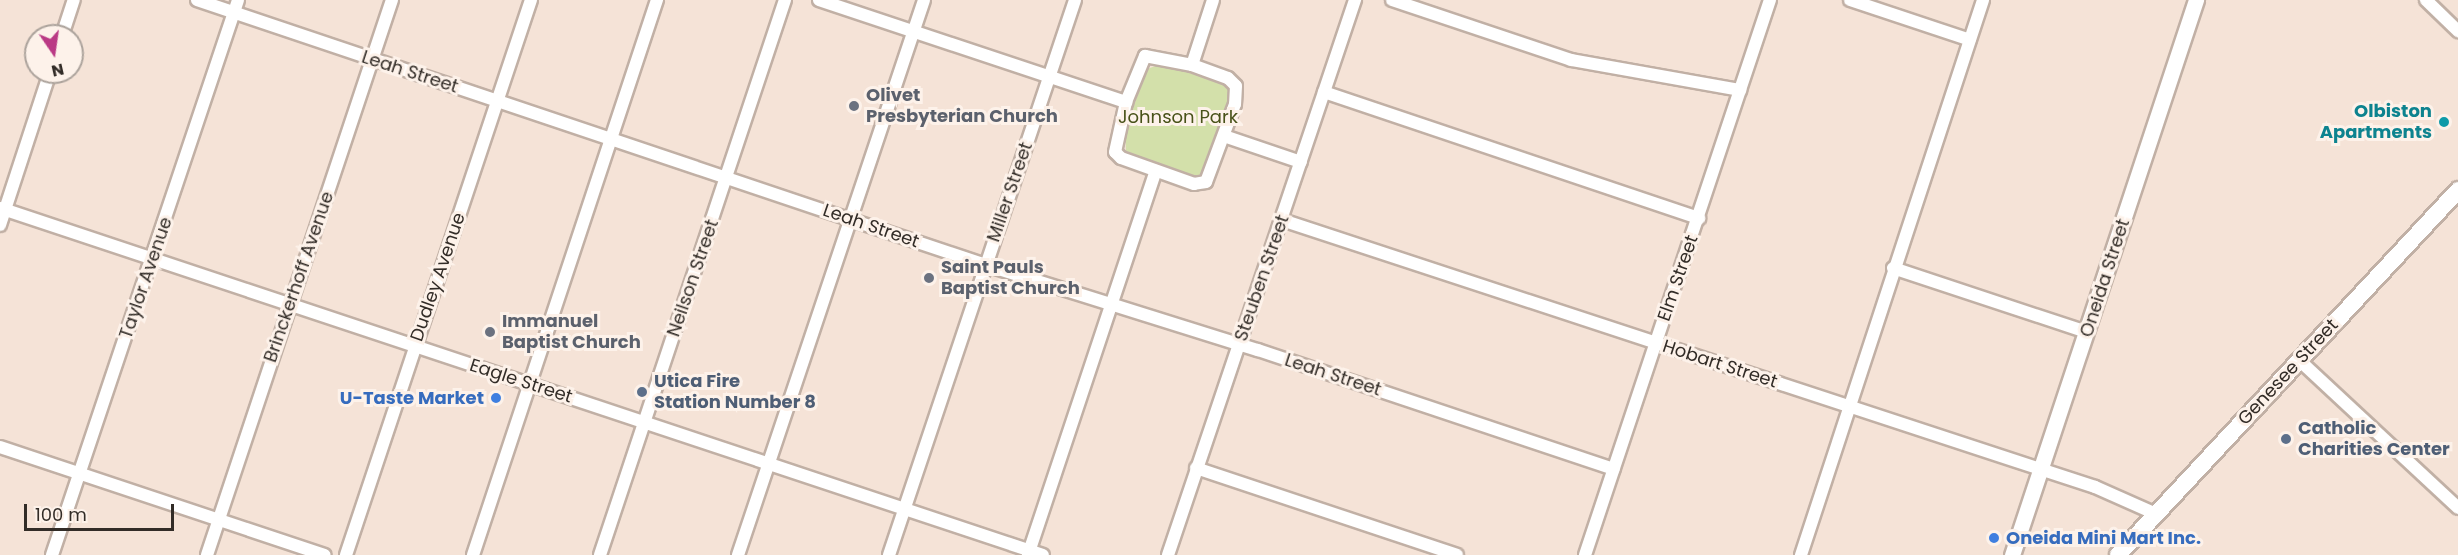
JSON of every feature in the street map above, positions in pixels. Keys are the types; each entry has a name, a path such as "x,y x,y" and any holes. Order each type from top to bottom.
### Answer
{"main road":[{"name":"Genesee Street","path":"2118,555 2458,190"}],"street":[{"path":"66,24 74,0"},
{"name":"Leah Street","path":"197,0 236,6 372,60 986,265 1614,469"},
{"name":"Brinckerhoff Avenue","path":"207,555 392,0"},
{"name":"Dudley Avenue","path":"346,555 531,0"},
{"path":"473,555 657,0"},
{"name":"Neilson Street","path":"600,555 785,0"},
{"path":"819,0 1126,102"},
{"path":"738,555 924,0"},
{"name":"Miller Street","path":"889,555 1075,0"},
{"path":"1192,65 1214,0"},
{"name":"Steuben Street","path":"1168,555 1355,0"},
{"path":"1392,0 1571,60 1740,90"},
{"name":"Elm Street","path":"1585,555 1770,0"},
{"path":"1850,0 1970,40"},
{"path":"1801,555 1893,268 1983,0"},
{"name":"Oneida Street","path":"2012,555 2196,0"},
{"path":"2426,0 2458,31"},
{"name":"Taylor Avenue","path":"52,555 236,6"},
{"path":"1145,56 1192,65 1228,78 1236,86 1235,104 1206,182 1194,184 1156,171 1115,152 1126,102 1145,56"},
{"path":"0,225 2,209 46,84"},
{"path":"1324,92 1699,218"},
{"path":"1224,136 1301,162"},
{"path":"1029,553 1156,171"},
{"name":"Eagle Street","path":"2,209 904,509 1029,553 1043,555"},
{"name":"Hobart Street","path":"1282,220 2127,498 2156,514"},
{"path":"1893,268 2086,332"},
{"path":"2299,360 2458,508"},
{"path":"0,447 324,555"},
{"path":"1197,468 1457,555"}],"green space":[{"name":"Johnson Park","path":"1161,64 1225,84 1229,91 1231,103 1206,166 1203,173 1192,178 1126,151 1125,130 1147,69"}],"place":[{"name":"Olivet Presbyterian Church","path":"854,106"},
{"name":"Olbiston Apartments","path":"2444,122"},
{"name":"Saint Pauls Baptist Church","path":"929,278"},
{"name":"Immanuel Baptist Church","path":"490,332"},
{"name":"Utica Fire Station Number 8","path":"642,392"},
{"name":"U-Taste Market","path":"496,398"},
{"name":"Catholic Charities Center","path":"2286,439"},
{"name":"Oneida Mini Mart Inc.","path":"1994,538"}]}
